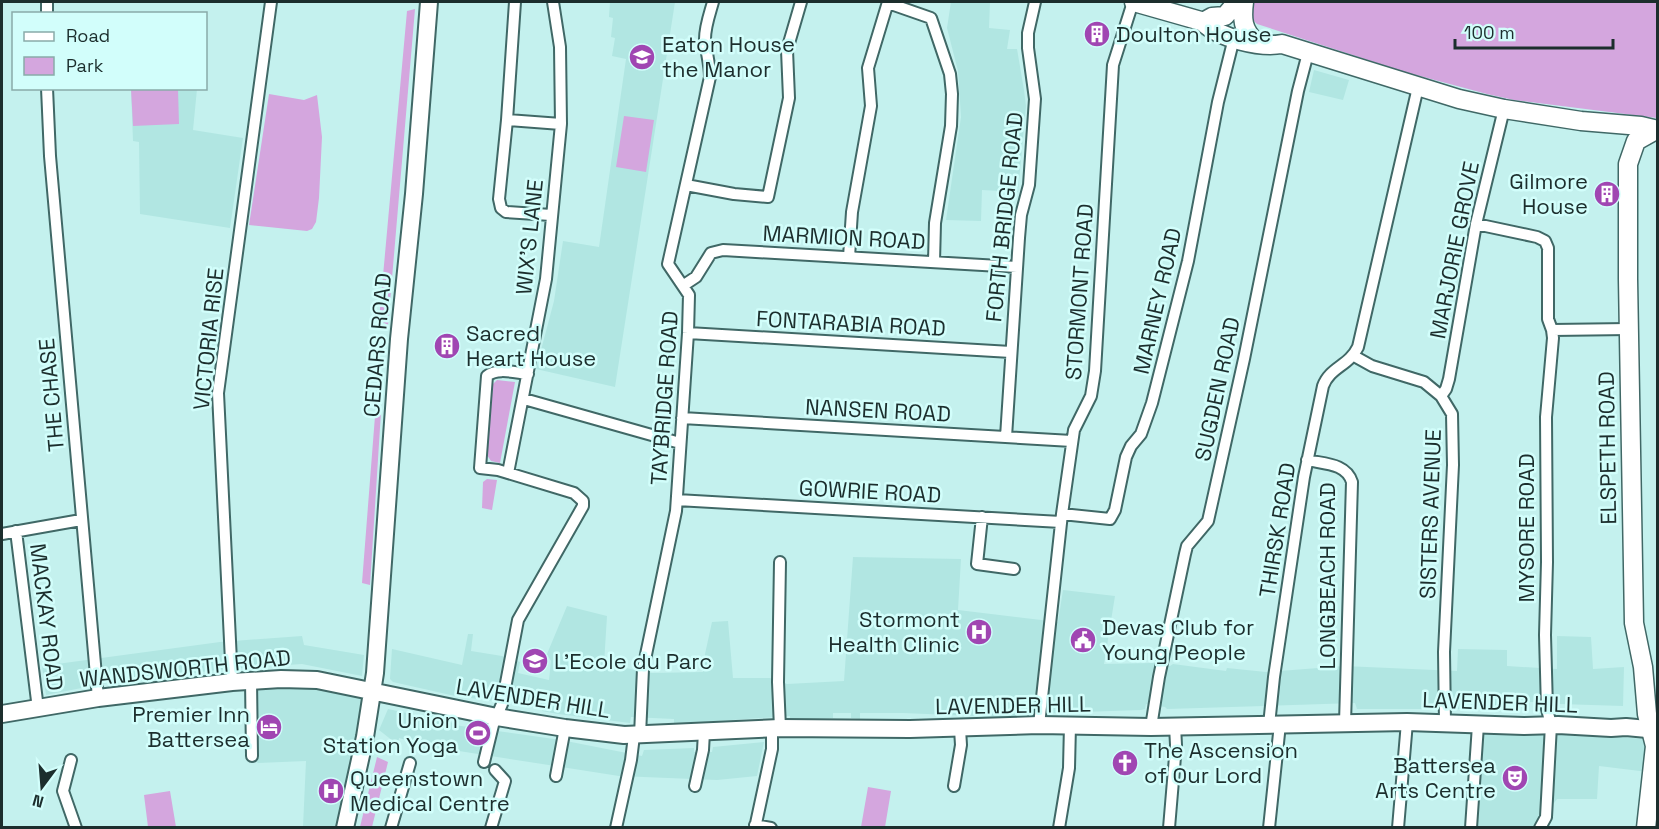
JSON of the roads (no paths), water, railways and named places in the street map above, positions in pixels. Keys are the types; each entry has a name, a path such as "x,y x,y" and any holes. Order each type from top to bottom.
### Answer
{"highway":[{"path":"1134,2 1203,22 1269,46 1282,44 1418,87 1504,110 1607,124 1641,126 1657,130"},
{"path":"1203,22 1212,17 1225,16 1237,2"},
{"path":"1244,2 1242,19 1245,37"},
{"name":"ELSPETH ROAD","path":"1607,124 1622,139 1629,164 1634,623 1656,747 1646,828"},
{"name":"ELSPETH ROAD","path":"1629,164 1636,141 1657,130"}],"main road":[{"name":"CEDARS ROAD","path":"345,828 373,692 399,339 414,194 429,2"},
{"name":"WANDSWORTH ROAD","path":"2,714 98,698 251,680 308,679 373,692"},
{"name":"LAVENDER HILL","path":"373,692 565,729 637,736 776,728 960,729 1039,725 1151,727 1407,722 1654,730"}],"street":[{"name":"VICTORIA RISE","path":"232,682 218,393 271,2"},
{"path":"515,2 501,208 506,212 551,214"},
{"name":"WIX'S LANE","path":"508,473 544,294 561,124 560,47 554,2"},
{"name":"TAYBRIDGE ROAD","path":"616,828 637,736 643,669 677,500 689,295 668,264 710,77 705,38 713,2"},
{"path":"686,184 734,194 768,197 789,98 787,50 801,2"},
{"path":"849,257 852,212 871,106 868,68 888,2 931,18 950,74 952,112 935,223 934,262"},
{"name":"FORTH BRIDGE ROAD","path":"1006,437 1021,215 1029,185 1035,99 1028,33 1035,2"},
{"name":"STORMONT ROAD","path":"1039,725 1061,518 1072,441 1076,425 1093,386 1113,65 1134,2"},
{"name":"MARNEY ROAD","path":"1061,518 1110,519 1113,515 1126,457 1147,423 1188,261 1218,102 1245,37"},
{"name":"SUGDEN ROAD","path":"1151,727 1159,677 1187,546 1208,521 1244,359 1298,91 1308,53"},
{"path":"1354,356 1365,325 1418,87"},
{"name":"THE CHASE","path":"47,90 50,156 98,698"},
{"name":"MARJORIE GROVE","path":"1441,396 1449,379 1476,224 1504,110"},
{"path":"507,120 561,124"},
{"name":"MYSORE ROAD","path":"1476,224 1537,237 1545,241 1548,248 1548,319 1553,338 1546,417 1545,635 1547,697 1551,725 1546,817 1540,828"},
{"name":"MARMION ROAD","path":"684,285 696,277 711,253 719,250 1017,267"},
{"path":"1552,330 1629,329"},
{"name":"FONTARABIA ROAD","path":"688,333 1011,352"},
{"name":"SISTERS AVENUE","path":"1354,356 1372,366 1424,382 1441,396 1452,414 1454,423 1444,652 1445,723"},
{"name":"THIRSK ROAD","path":"1269,828 1275,724 1269,709 1307,460 1326,377 1354,356"},
{"path":"484,762 496,717 502,704 518,620 583,506 583,501 574,494 508,473 480,468 487,378 492,371 528,374"},
{"path":"524,399 680,443"},
{"name":"NANSEN ROAD","path":"682,418 1072,441"},
{"name":"LONGBEACH ROAD","path":"1307,460 1341,468 1347,472 1352,482 1345,723"},
{"name":"GOWRIE ROAD","path":"677,500 982,517 1061,518"},
{"path":"982,517 977,564 1014,569"},
{"path":"2,534 81,520"},
{"name":"MACKAY ROAD","path":"16,531 38,709"},
{"path":"771,828 755,826 776,728 780,562"},
{"path":"251,680 252,756"},
{"path":"1398,828 1407,722"},
{"path":"1059,828 1069,768 1070,725"},
{"path":"1471,828 1478,725"},
{"path":"1169,828 1176,745 1175,726"},
{"path":"556,776 565,729"},
{"path":"954,786 961,745 960,729"},
{"path":"695,786 703,750 704,732"},
{"path":"71,760 63,791 76,828"},
{"path":"391,828 410,763"},
{"path":"491,828 505,781 495,770"}],"place":[{"name":"Doulton House","path":"1097,34"},
{"name":"Eaton House the Manor","path":"642,57"},
{"name":"Gilmore House","path":"1607,194"},
{"name":"Sacred Heart House","path":"447,346"},
{"name":"Stormont Health Clinic","path":"979,632"},
{"name":"Devas Club for Young People","path":"1083,640"},
{"name":"L'Ecole du Parc","path":"535,661"},
{"name":"Premier Inn Battersea","path":"269,727"},
{"name":"Union Station Yoga","path":"478,733"},
{"name":"The Ascension of Our Lord","path":"1125,763"},
{"name":"Battersea Arts Centre","path":"1515,778"},
{"name":"Queenstown Medical Centre","path":"331,791"}]}
